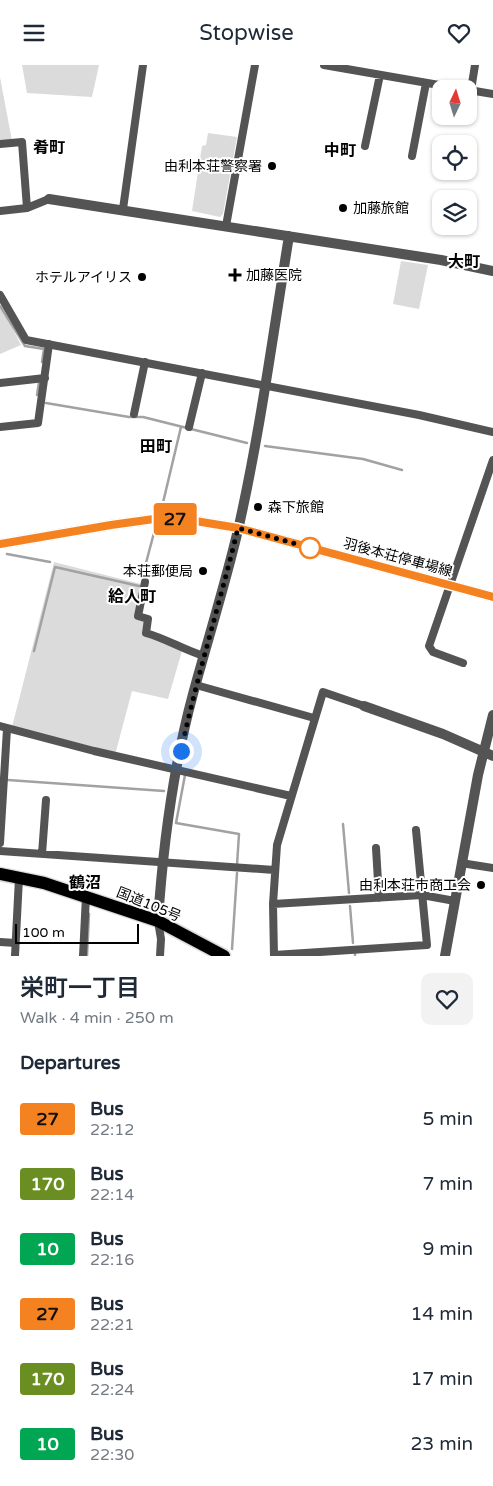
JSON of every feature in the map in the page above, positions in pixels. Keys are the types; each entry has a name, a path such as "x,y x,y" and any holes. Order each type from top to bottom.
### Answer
{"highway":[{"name":"国道105号","path":"0,874 44,883 158,921 224,956"}],"main road":[{"name":"羽後本荘停車場線","path":"0,544 154,519 183,519 238,528 493,597"}],"street":[{"path":"123,209 143,65"},
{"path":"226,226 255,65"},
{"path":"324,65 432,84"},
{"path":"472,80 475,65"},
{"path":"365,146 380,75"},
{"path":"412,156 426,83"},
{"path":"478,91 493,94"},
{"path":"0,145 22,142 27,208"},
{"path":"0,211 27,208 49,199 440,259 493,271"},
{"path":"160,956 161,939 158,921 165,831 196,685 220,605 238,528 265,386 289,236"},
{"path":"0,295 26,340 413,414 493,432"},
{"path":"0,427 38,423 49,344"},
{"path":"134,414 145,362"},
{"path":"189,427 202,373"},
{"path":"0,383 44,378"},
{"path":"463,663 433,651 429,646 493,460"},
{"path":"145,582 138,616 148,619 146,633 166,638 186,650 204,656"},
{"path":"196,685 314,718"},
{"path":"416,830 427,945 274,955 273,904 277,845 323,692 493,756"},
{"path":"445,956 483,751 493,715"},
{"path":"0,843 3,727 291,796"},
{"path":"42,854 46,800"},
{"path":"376,848 379,898"},
{"path":"0,851 274,870"},
{"path":"461,863 493,868"},
{"path":"15,956 19,878"},
{"path":"273,904 422,895 455,901"},
{"path":"83,956 86,896"},
{"path":"0,942 16,943"}],"shaded area":[{"path":"22,65 99,65 92,97 27,93"},
{"path":"0,77 12,141 0,143"},
{"path":"208,133 237,137 223,214 220,217 192,211 202,146 206,145"},
{"path":"401,261 428,265 419,309 393,304"},
{"path":"0,304 21,345 0,354"},
{"path":"54,562 141,584 134,618 146,621 144,635 182,651 168,699 132,691 115,755 12,727"}],"waterway":[{"path":"0,306 25,346 44,349 42,362"},
{"path":"37,395 39,382"},
{"path":"46,403 129,417 143,417 247,443"},
{"path":"161,511 181,427"},
{"path":"265,446 363,459 402,470"},
{"path":"142,578 155,529"},
{"path":"7,554 50,562"},
{"path":"34,651 55,567 139,586"},
{"path":"185,775 176,823 239,834 237,865"},
{"path":"8,780 164,791"},
{"path":"343,824 349,893"},
{"path":"232,949 237,873"},
{"path":"350,906 353,943"},
{"path":"87,956 89,914"}],"bus line":[{"name":"27","path":"0,544 154,519 183,519 238,528 493,597"}],"place":[{"name":"由利本荘警察署","path":"272,166"},
{"name":"加藤旅館","path":"343,208"},
{"name":"加藤医院","path":"235,275"},
{"name":"ホテルアイリス","path":"142,277"},
{"name":"森下旅館","path":"258,507"},
{"name":"本荘郵便局","path":"203,571"},
{"name":"由利本荘市商工会","path":"481,885"}],"district":[{"name":"肴町","path":"49,147"},
{"name":"中町","path":"340,150"},
{"name":"大町","path":"464,261"},
{"name":"田町","path":"156,446"},
{"name":"給人町","path":"132,596"},
{"name":"鶴沼","path":"85,882"}],"route":[{"path":"181,751 193,695 220,605 238,528 315,549 310,548"}]}
